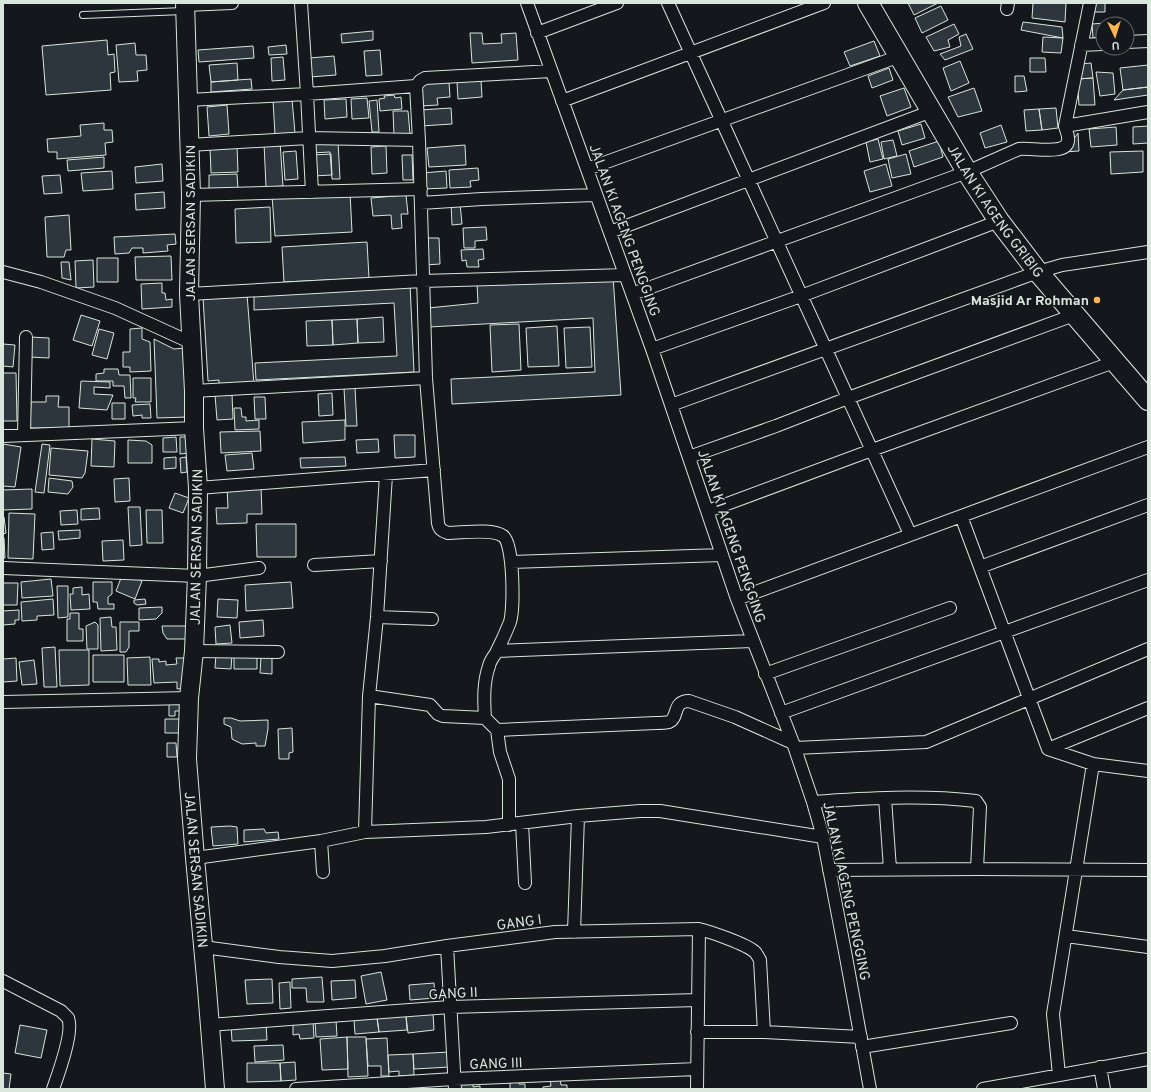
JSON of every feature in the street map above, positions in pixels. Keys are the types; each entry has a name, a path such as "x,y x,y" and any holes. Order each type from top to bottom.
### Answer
{"main road":[{"name":"JALAN KI AGENG GRIBIG","path":"868,3 966,172 999,221 1038,272 1148,400"},
{"name":"JALAN SERSAN SADIKIN","path":"185,6 191,195 189,294 194,391 194,428 198,488 194,651 189,698 187,759 194,858 215,1089"}],"street":[{"path":"185,6 232,3"},
{"path":"301,3 312,192"},
{"name":"JALAN KI AGENG PENGGING","path":"526,3 652,349 752,641 794,746 813,802 823,838 870,1089"},
{"path":"537,33 617,3"},
{"path":"668,3 910,534"},
{"path":"562,101 824,3"},
{"path":"632,294 966,172 1019,149 1062,149 1067,145 1068,140 1065,126 1078,56 1090,3"},
{"path":"1135,42 1148,41"},
{"path":"1081,45 1095,44"},
{"path":"587,169 900,56"},
{"path":"485,718 484,694 489,665 497,651 510,620 512,562 508,543 502,535 491,532 448,533 443,532 439,528 426,378 422,281 421,189 416,86 425,78 550,71"},
{"path":"188,100 307,94 416,86"},
{"path":"610,232 932,111"},
{"path":"1065,126 1148,112"},
{"path":"189,145 308,138 419,140"},
{"path":"191,195 421,189"},
{"path":"421,203 482,199 596,195"},
{"path":"652,349 802,296 999,221"},
{"path":"671,406 1038,272 1062,265 1148,252"},
{"path":"3,272 41,282 115,308 192,343"},
{"path":"189,294 422,281 625,275"},
{"path":"689,457 1074,315"},
{"path":"24,435 26,337"},
{"path":"708,511 1114,362"},
{"path":"194,391 426,378"},
{"path":"3,436 194,428"},
{"path":"737,599 1148,447"},
{"path":"198,488 386,475 434,470"},
{"path":"365,832 369,696 377,617 386,475"},
{"path":"980,567 1148,505"},
{"path":"961,516 1048,749"},
{"path":"512,562 722,554"},
{"path":"314,565 381,561"},
{"path":"3,568 197,576 259,568"},
{"path":"781,713 1148,580"},
{"path":"765,674 950,608"},
{"path":"377,617 432,619"},
{"path":"497,651 752,641"},
{"path":"497,730 670,722 681,702 689,701 735,717 794,746 926,742 1148,649"},
{"path":"194,651 278,652"},
{"path":"369,696 430,706 438,714 443,716 485,718 497,730 500,752 510,779 509,825"},
{"path":"3,702 189,698"},
{"path":"1048,749 1148,708"},
{"path":"1048,749 1093,764 1148,771"},
{"path":"1059,1075 1054,1014 1093,764"},
{"path":"813,802 868,798 945,798 976,801 980,806 977,868"},
{"path":"885,798 890,869"},
{"path":"194,858 321,841 365,832 486,828 578,816 640,811 660,811 823,838"},
{"path":"574,932 578,816"},
{"path":"522,823 525,883"},
{"path":"321,841 323,872"},
{"path":"829,870 977,868 1148,870"},
{"path":"697,1089 699,929"},
{"name":"GANG I","path":"203,947 279,957 332,960 385,956 447,946 555,932 699,929 713,932 750,949 758,956 760,960 764,1032"},
{"path":"1066,936 1148,947"},
{"path":"447,946 454,1084"},
{"path":"3,981 61,1011 67,1018 69,1028 62,1061 53,1089"},
{"name":"GANG II","path":"209,1025 450,1007 698,1000"},
{"path":"697,1032 764,1032 862,1042 1011,1023"},
{"path":"983,1089 1148,1059"},
{"path":"1100,1067 1104,1089"},
{"name":"GANG III","path":"296,1089 454,1084 697,1069"}],"lane":[{"path":"83,15 185,6"}],"building":[{"path":"908,3 938,3 914,15"},
{"path":"1033,3 1066,3 1065,22 1032,18"},
{"path":"1093,3 1105,3 1105,12 1093,12"},
{"path":"941,6 948,20 922,33 915,18"},
{"path":"1023,22 1062,27 1063,38 1021,30"},
{"path":"954,24 959,34 948,40 950,47 934,51 926,37"},
{"path":"1092,24 1095,24 1095,38 1093,38"},
{"path":"373,31 373,40 342,43 341,34"},
{"path":"470,33 482,33 483,44 502,43 501,34 516,33 518,60 472,63"},
{"path":"966,34 973,49 945,60 940,54 961,46 959,37"},
{"path":"1043,37 1063,38 1061,53 1042,52"},
{"path":"107,40 108,55 114,54 115,72 110,73 111,90 46,95 42,46"},
{"path":"874,41 880,56 850,66 844,52"},
{"path":"135,43 136,55 146,55 147,70 137,71 138,81 119,82 116,45"},
{"path":"286,45 287,54 269,55 268,47"},
{"path":"253,46 254,58 199,62 198,50"},
{"path":"380,50 382,75 366,76 364,51"},
{"path":"334,56 336,75 310,77 309,58"},
{"path":"283,57 285,80 272,81 271,58"},
{"path":"1030,58 1045,58 1046,72 1030,72"},
{"path":"960,61 969,83 951,91 943,68"},
{"path":"237,63 238,80 211,82 209,65"},
{"path":"1091,63 1093,78 1077,79 1080,64"},
{"path":"1148,65 1148,87 1123,90 1120,68"},
{"path":"889,68 893,80 872,88 868,76"},
{"path":"1096,72 1113,73 1115,94 1100,96"},
{"path":"1015,76 1024,76 1027,91 1015,92"},
{"path":"1093,78 1095,105 1079,105 1077,79"},
{"path":"251,79 252,89 211,92 211,82"},
{"path":"481,81 482,97 458,99 457,82"},
{"path":"449,82 450,97 437,98 438,105 420,106 419,83"},
{"path":"1148,87 1148,95 1114,100 1123,90"},
{"path":"904,88 911,107 887,116 880,96"},
{"path":"974,88 982,111 958,117 948,97"},
{"path":"394,95 395,98 401,97 402,109 380,111 379,99 385,98 384,96"},
{"path":"367,98 369,118 352,119 351,99"},
{"path":"292,99 295,133 275,135 273,100"},
{"path":"346,99 347,117 325,119 324,100"},
{"path":"377,100 379,132 372,132 369,101"},
{"path":"227,105 229,134 209,136 207,107"},
{"path":"451,108 452,124 421,126 420,110"},
{"path":"1056,108 1058,128 1042,130 1039,109"},
{"path":"1039,109 1042,130 1026,131 1024,110"},
{"path":"393,111 408,111 410,134 394,135"},
{"path":"104,123 104,130 112,130 113,142 105,143 106,155 57,159 57,152 48,152 47,139 81,136 80,125"},
{"path":"921,124 925,138 902,145 898,131"},
{"path":"1001,125 1007,142 985,148 980,133"},
{"path":"1148,126 1148,143 1133,144 1133,127"},
{"path":"1116,127 1117,145 1091,147 1089,129"},
{"path":"1078,133 1079,151 1064,152"},
{"path":"878,139 883,159 870,162 866,142"},
{"path":"893,140 897,156 884,159 881,142"},
{"path":"338,141 340,179 332,179 330,152 311,153 311,143"},
{"path":"939,141 943,157 914,167 909,151"},
{"path":"280,142 283,186 266,187 264,143"},
{"path":"465,145 466,165 429,167 427,148"},
{"path":"237,146 238,172 211,173 210,147"},
{"path":"386,146 387,173 372,174 371,147"},
{"path":"296,151 298,179 285,180 283,152"},
{"path":"1143,151 1143,172 1111,174 1110,152"},
{"path":"331,154 332,175 313,176 312,155"},
{"path":"906,154 911,174 892,178 888,159"},
{"path":"402,155 412,155 413,180 403,180"},
{"path":"104,157 104,168 68,171 67,160"},
{"path":"162,164 163,181 136,183 135,167"},
{"path":"886,164 892,186 870,192 864,171"},
{"path":"478,168 479,180 470,181 471,187 450,188 449,170"},
{"path":"112,171 113,189 83,191 81,173"},
{"path":"446,171 447,188 423,189 422,173"},
{"path":"237,174 238,189 209,190 209,175"},
{"path":"60,175 62,193 44,194 42,176"},
{"path":"164,192 165,208 136,210 135,194"},
{"path":"350,192 352,232 275,236 272,196"},
{"path":"406,195 408,214 401,214 402,228 392,229 391,215 373,216 371,198"},
{"path":"451,203 460,203 462,224 452,225"},
{"path":"270,207 271,242 236,243 235,209"},
{"path":"69,215 71,250 66,250 64,257 47,257 45,217"},
{"path":"486,227 487,240 475,241 475,248 464,248 463,228"},
{"path":"175,234 176,244 167,245 168,251 143,253 143,248 132,248 129,253 115,254 114,237"},
{"path":"424,238 439,238 440,264 425,265"},
{"path":"367,242 369,278 284,282 282,247"},
{"path":"483,249 484,259 478,260 479,267 467,267 466,260 462,261 461,250"},
{"path":"171,256 172,280 136,280 135,257"},
{"path":"97,258 118,258 118,282 97,282"},
{"path":"93,260 94,287 76,288 75,261"},
{"path":"61,262 69,262 71,280 62,278"},
{"path":"613,276 621,395 452,404 451,379 595,372 593,318 429,327 428,308 478,303 477,283"},
{"path":"162,283 162,293 165,293 166,300 172,299 172,307 142,309 141,284"},
{"path":"410,284 414,372 256,380 255,363 397,356 394,303 254,310 254,292"},
{"path":"247,294 254,385 219,387 219,380 208,381 203,297"},
{"path":"81,315 100,321 92,346 73,340"},
{"path":"383,317 384,342 358,343 357,319"},
{"path":"357,319 358,343 333,345 332,320"},
{"path":"332,320 333,345 307,346 306,321"},
{"path":"519,324 521,370 492,372 490,325"},
{"path":"557,326 559,366 528,367 526,328"},
{"path":"590,327 592,367 566,368 564,328"},
{"path":"142,328 142,339 150,342 151,371 130,372 130,367 123,367 123,352 130,352 130,329"},
{"path":"99,329 114,333 107,359 92,355"},
{"path":"30,337 49,338 49,358 29,357"},
{"path":"154,339 174,349 185,348 188,417 157,418"},
{"path":"3,344 15,345 13,367 3,366"},
{"path":"104,369 118,369 119,375 130,375 131,398 125,398 124,386 113,386 113,381 96,381 96,374 104,373"},
{"path":"3,373 16,373 17,421 3,421"},
{"path":"133,378 151,378 151,402 135,402 136,398 133,398"},
{"path":"81,381 110,382 110,388 94,387 94,394 113,395 107,410 79,408"},
{"path":"344,388 355,388 357,426 346,426"},
{"path":"332,393 333,415 319,416 318,394"},
{"path":"232,394 233,419 217,420 215,395"},
{"path":"46,396 59,396 58,407 69,407 69,428 30,428 31,402 46,402"},
{"path":"254,397 265,397 266,419 255,419"},
{"path":"112,403 125,403 125,419 112,419"},
{"path":"150,404 151,418 142,418 142,415 133,416 132,405"},
{"path":"234,408 241,408 242,417 246,417 246,421 259,420 259,429 235,430"},
{"path":"345,420 345,440 303,443 302,422"},
{"path":"260,431 261,451 221,453 220,432"},
{"path":"394,435 415,435 415,457 395,458"},
{"path":"176,437 177,452 163,452 163,438"},
{"path":"180,437 188,437 189,453 180,454"},
{"path":"92,439 115,441 114,467 91,466"},
{"path":"378,439 379,452 357,453 356,440"},
{"path":"128,440 146,441 152,445 152,463 128,463"},
{"path":"3,444 21,447 15,487 3,486"},
{"path":"42,444 50,445 44,493 35,492"},
{"path":"51,448 88,451 85,473 82,478 49,475"},
{"path":"252,453 254,469 227,471 225,455"},
{"path":"176,457 176,468 164,469 164,458"},
{"path":"186,457 187,472 181,473 180,458"},
{"path":"345,457 346,466 301,468 300,458"},
{"path":"49,478 72,481 73,487 68,494 48,492"},
{"path":"129,478 130,501 115,502 114,479"},
{"path":"261,486 262,514 247,514 247,523 217,524 216,508 228,508 227,487"},
{"path":"32,489 32,509 3,510 3,490"},
{"path":"175,493 189,498 183,513 169,508"},
{"path":"128,507 140,507 142,545 130,546"},
{"path":"99,508 100,519 81,520 81,509"},
{"path":"77,510 78,524 61,525 60,511"},
{"path":"146,510 162,510 163,543 147,543"},
{"path":"9,513 35,514 33,559 8,558"},
{"path":"3,517 6,533 3,534"},
{"path":"256,524 296,524 296,557 257,557"},
{"path":"80,530 80,538 59,540 58,531"},
{"path":"53,532 54,549 42,550 41,533"},
{"path":"4,538 5,558 3,558"},
{"path":"123,540 124,560 103,561 102,541"},
{"path":"123,573 142,581 135,599 116,591"},
{"path":"51,579 53,596 22,598 21,582"},
{"path":"93,582 112,582 112,594 108,597 108,604 114,604 114,609 98,609 97,602 93,602"},
{"path":"291,582 293,608 246,611 245,585"},
{"path":"3,583 18,583 17,605 3,605"},
{"path":"57,586 68,586 68,617 58,618"},
{"path":"82,587 82,595 89,594 90,609 71,610 70,594 73,594 73,588"},
{"path":"53,599 54,615 37,616 37,620 22,621 21,602"},
{"path":"145,599 146,604 137,605 134,603 134,600"},
{"path":"218,599 238,600 237,618 217,617"},
{"path":"162,607 162,613 156,619 139,620 139,608"},
{"path":"19,610 19,620 15,620 15,624 3,625 3,611"},
{"path":"70,613 79,613 79,629 83,629 83,641 67,641 67,619 70,619"},
{"path":"111,617 112,627 116,627 117,650 101,651 100,618"},
{"path":"263,620 264,636 240,638 239,622"},
{"path":"95,622 98,625 98,649 87,649 86,626"},
{"path":"120,622 139,622 139,631 129,631 129,647 126,652 120,652"},
{"path":"230,625 232,643 216,644 215,627"},
{"path":"162,626 188,626 188,639 167,639 163,633"},
{"path":"55,647 57,687 44,687 42,648"},
{"path":"59,650 89,650 89,685 60,686"},
{"path":"216,654 232,654 231,669 215,668"},
{"path":"234,654 257,655 257,669 234,669"},
{"path":"93,655 124,655 124,682 93,682"},
{"path":"150,657 151,685 128,685 127,658"},
{"path":"261,657 272,657 272,674 260,673"},
{"path":"16,658 17,681 3,682 3,659"},
{"path":"176,658 187,658 189,688 177,689 177,682 154,683 152,659 159,659 159,662 166,661 166,665 177,664"},
{"path":"34,660 37,684 22,685 19,662"},
{"path":"169,700 181,700 181,711 175,711 175,716 169,716"},
{"path":"224,718 231,718 240,721 268,720 265,746 256,746 256,743 242,744 232,739 231,727 224,724"},
{"path":"165,719 180,719 180,733 165,733"},
{"path":"292,728 293,752 289,753 289,759 279,759 278,729"},
{"path":"167,743 176,743 177,757 167,757"},
{"path":"211,827 237,827 238,844 213,846"},
{"path":"264,829 266,833 278,832 279,839 244,842 244,830"},
{"path":"381,972 387,1000 366,1004 361,976"},
{"path":"322,977 324,1002 307,1002 306,988 292,988 292,979"},
{"path":"272,979 273,1003 247,1004 245,980"},
{"path":"355,980 356,998 332,1000 331,981"},
{"path":"290,982 291,1008 280,1009 279,983"},
{"path":"434,983 435,998 410,1000 409,985"},
{"path":"433,1013 434,1030 408,1033 406,1016"},
{"path":"406,1016 407,1030 379,1032 377,1018"},
{"path":"377,1018 379,1032 355,1034 354,1020"},
{"path":"336,1020 337,1036 316,1037 315,1021"},
{"path":"313,1021 314,1038 300,1039 299,1034 293,1035 293,1024"},
{"path":"266,1024 267,1040 232,1041 231,1025"},
{"path":"20,1025 47,1030 41,1058 15,1053"},
{"path":"347,1037 348,1069 322,1070 320,1039"},
{"path":"347,1037 366,1037 368,1076 348,1077"},
{"path":"387,1038 389,1076 381,1076 381,1066 368,1066 366,1039"},
{"path":"283,1045 284,1060 255,1062 254,1046"},
{"path":"449,1052 450,1067 414,1069 413,1054"},
{"path":"413,1054 414,1075 399,1076 399,1071 389,1072 388,1055"},
{"path":"295,1062 296,1080 281,1081 280,1063"},
{"path":"247,1063 280,1063 281,1081 247,1082"},
{"path":"3,1073 11,1074 9,1089 3,1089"},
{"path":"519,1079 519,1084 525,1084 525,1089 510,1089 510,1080"},
{"path":"550,1079 560,1079 561,1085 567,1085 567,1089 543,1089 543,1087 551,1086"},
{"path":"461,1083 473,1083 473,1087 480,1086 480,1089 461,1089"}],"place":[{"name":"Masjid Ar Rohman","path":"1097,300"}]}
